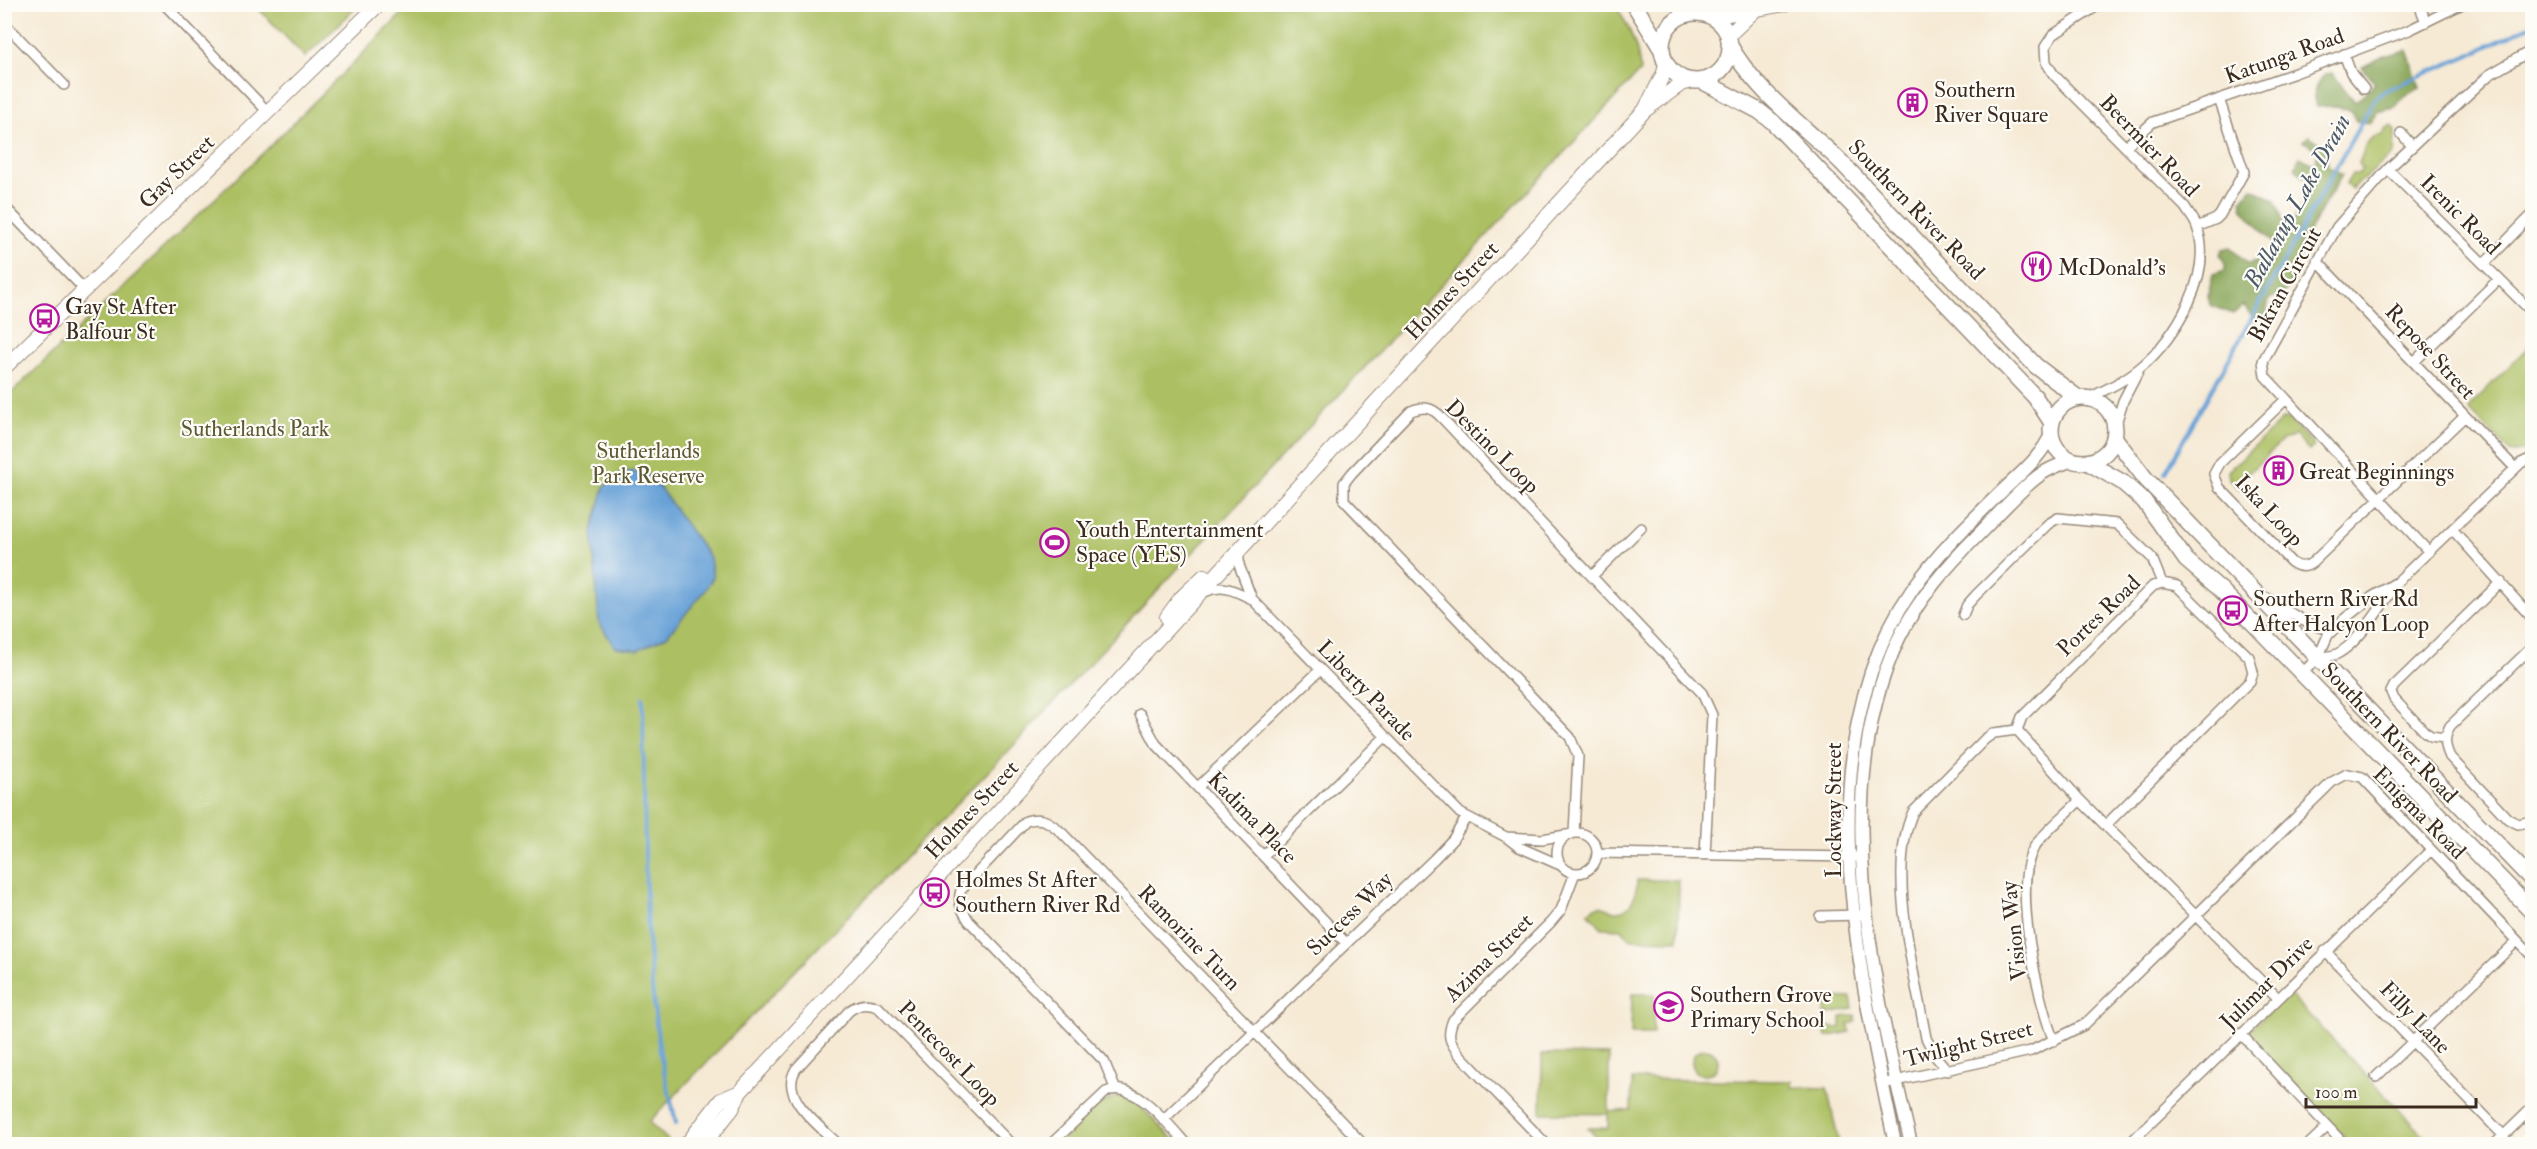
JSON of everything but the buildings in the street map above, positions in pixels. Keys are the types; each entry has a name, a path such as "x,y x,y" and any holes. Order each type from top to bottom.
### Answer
{"main road":[{"name":"Gay Street","path":"4,368 379,4"},
{"path":"1634,4 1672,72 1682,78 1698,81 1717,74 1723,67 1727,60 1731,33 1754,11"},
{"path":"1686,4 1724,28 1729,41"},
{"path":"1664,57 1664,35 1673,22 1686,15 1706,16 1754,11 1784,4"},
{"name":"Southern River Road","path":"1729,41 1748,70 1792,118 1816,137 2036,366 2084,398"},
{"name":"Holmes Street","path":"1645,110 1664,73 1664,57"},
{"name":"Holmes Street","path":"704,1144 732,1109 740,1092 1134,661 1197,596 1645,110 1681,84 1698,81"},
{"name":"Southern River Road","path":"1698,81 1759,111 1773,122 2028,390 2052,428"},
{"path":"2084,398 2099,402 2107,408 2113,417 2115,432 2107,451 2094,460 2080,461 2058,449 2052,428 2059,409 2071,400 2084,398"},
{"name":"Southern River Road","path":"2115,432 2145,478 2532,880"},
{"name":"Southern River Road","path":"2080,461 2122,482 2144,501 2186,560 2221,590 2532,911"},
{"name":"Holmes Street","path":"1134,661 1181,598 1254,521 1285,498"},
{"name":"Holmes Street","path":"687,1144 721,1100 740,1092"}],"street":[{"path":"164,4 268,112"},
{"name":"Beermier Road","path":"2084,398 2139,369 2163,345 2184,315 2200,263 2201,245 2197,227 2185,207 2054,75 2046,62 2044,47 2053,35 2100,4"},
{"path":"2419,4 2426,22"},
{"name":"Katunga Road","path":"2125,147 2153,122 2344,54 2426,22 2462,4"},
{"path":"4,23 64,85"},
{"name":"Bikran Circuit","path":"2429,552 2265,376 2263,361 2337,227 2388,169 2489,75 2532,50"},
{"path":"2344,54 2351,73 2364,89"},
{"path":"2197,227 2209,223 2220,215 2244,172 2219,99"},
{"path":"2401,134 2412,146"},
{"name":"Irenic Road","path":"2388,169 2532,312"},
{"path":"4,206 84,289"},
{"path":"2484,264 2532,214"},
{"name":"Repose Street","path":"2318,261 2515,468"},
{"path":"2415,361 2499,279"},
{"name":"Beermier Road","path":"2115,432 2123,401 2139,369"},
{"name":"Iska Loop","path":"2286,399 2220,463 2214,474 2219,487 2291,562 2302,567 2308,567 2380,498"},
{"name":"Destino Loop","path":"1571,833 1578,756 1570,737 1344,500 1344,483 1411,411 1428,408 1442,417 1702,693 1712,715 1705,855"},
{"path":"2380,498 2465,416"},
{"name":"Lockway Street","path":"1894,1144 1866,997 1849,772 1854,733 1862,699 1895,617 1912,590 1947,546 2041,454 2052,428"},
{"path":"2302,673 2318,658 2333,630 2361,604 2397,582 2520,463 2532,458"},
{"name":"Lockway Street","path":"1857,857 1866,742 1874,707 1899,638 1930,587 1953,560 2039,475 2080,461"},
{"path":"1963,615 1967,605 1976,595 2048,524 2058,518 2117,524 2152,558 2162,583"},
{"path":"1592,576 1641,528"},
{"path":"2452,529 2532,618"},
{"path":"1239,550 1239,565 1252,599"},
{"path":"2318,658 2336,655 2344,648 2369,623 2397,582"},
{"path":"2444,738 2431,736 2425,732 2394,699 2391,692 2394,686 2502,582"},
{"name":"Portes Road","path":"2017,730 2022,717 2153,586 2162,583 2177,586 2249,657 2253,672 2250,681 2106,825"},
{"name":"Liberty Parade","path":"1197,596 1222,587 1252,599 1453,807 1466,818 1506,837 1519,847 1560,865"},
{"path":"2257,593 2300,620 2315,627 2333,630"},
{"path":"2532,647 2451,726 2444,738 2450,757 2508,819 2518,824 2532,821"},
{"path":"1198,788 1320,670"},
{"name":"Kadima Place","path":"1140,714 1156,744 1346,943"},
{"path":"1948,1071 1936,1057 1926,1038 1903,903 1901,868 1906,827 1913,812 1985,739 1994,733 2017,730 2080,800 2278,998"},
{"path":"1263,855 1385,737"},
{"name":"Enigma Road","path":"2195,916 2332,782 2347,774 2362,777 2532,956"},
{"name":"Vision Way","path":"2054,1041 2043,1013 2034,966 2029,934 2026,873 2035,847 2080,800"},
{"name":"Ramorine Turn","path":"1115,1088 1104,1061 969,921 961,909 959,900 962,890 1026,821 1039,818 1046,820 1062,833 1363,1144"},
{"name":"Success Way","path":"1162,1120 1450,842 1466,818"},
{"path":"1579,832 1590,838 1597,853 1593,866 1588,870 1575,873 1560,865 1557,850 1561,840 1571,833 1579,832"},
{"name":"Liberty Parade","path":"1506,837 1542,839 1571,833"},
{"name":"Julimar Drive","path":"2129,1144 2431,850"},
{"path":"1597,853 1857,857"},
{"name":"Azima Street","path":"1546,1144 1459,1054 1451,1043 1449,1031 1453,1020 1551,922 1560,910 1575,873"},
{"path":"1820,916 1861,915"},
{"name":"Lockway Street","path":"1861,915 1911,1144"},
{"name":"Twilight Street","path":"1882,1084 1948,1071 2031,1050 2084,1025 2195,916"},
{"path":"2376,1077 2517,941"},
{"name":"Filly Lane","path":"2325,951 2504,1136"},
{"name":"Pentecost Loop","path":"838,1144 796,1101 791,1090 790,1079 796,1069 849,1011 866,1004 879,1008 1011,1144"},
{"path":"2241,1034 2344,1144"},
{"path":"1051,1144 1106,1092 1115,1088 1134,1092 1186,1144"},
{"path":"2495,1144 2532,1108"},
{"path":"2308,1144 2327,1127"}],"green space":[{"path":"255,5 359,5 305,57"},
{"name":"Sutherlands Park Reserve","path":"411,5 1615,5 1632,36 1638,54 1640,71 1015,744 649,1122 672,1144 5,1144 5,399 265,151"},
{"path":"2407,50 2420,88 2406,95 2394,108 2377,112 2370,123 2356,121 2352,112 2337,106 2317,107 2316,90 2325,74 2332,73 2355,102 2375,83 2362,67 2384,56"},
{"path":"2392,125 2395,131 2394,153 2352,189 2346,184 2352,174 2358,174 2362,169 2359,163 2367,143 2373,137 2383,135 2385,129"},
{"path":"2309,136 2326,147 2328,166 2342,175 2300,246 2298,263 2290,284 2284,293 2269,299 2265,319 2255,321 2244,305 2233,314 2210,305 2208,295 2213,274 2225,270 2225,263 2220,255 2222,249 2229,247 2249,264 2255,261 2265,271 2278,249 2243,209 2241,200 2252,188 2275,200 2286,228 2284,236 2314,185 2295,168 2300,157 2315,165 2318,150 2303,141"},
{"path":"2532,343 2532,448 2511,453 2469,410 2470,406"},
{"path":"2283,419 2289,419 2314,446 2309,451 2295,435 2284,439 2238,483 2242,488 2240,490 2229,479 2228,471"},
{"path":"1637,880 1679,880 1678,940 1630,939 1622,929 1602,928 1588,912 1599,906 1616,911 1623,910 1631,904"},
{"path":"2288,993 2432,1144 2351,1144 2245,1034"},
{"path":"1632,994 1654,994 1653,1034 1631,1034"},
{"path":"1826,997 1851,998 1853,1009 1825,1015"},
{"path":"1855,1015 1856,1022 1849,1024 1850,1032 1826,1037 1824,1027 1841,1028 1841,1017"},
{"path":"1705,1049 1714,1053 1718,1062 1714,1071 1705,1075 1696,1071 1692,1062 1696,1053"},
{"path":"1542,1054 1609,1055 1609,1112 1631,1110 1632,1079 1792,1081 1792,1087 1827,1088 1839,1144 1602,1144 1588,1128 1608,1128 1608,1114 1541,1113"},
{"path":"1123,1096 1135,1101 1178,1144 1059,1144 1096,1107 1113,1098"}],"water":[{"path":"635,471 652,477 710,558 713,577 704,592 667,636 638,650 615,647 599,623 592,531 604,487 621,473"}],"waterway":[{"name":"Ballanup Lake Drain","path":"2165,473 2374,100 2384,91 2465,57 2532,25"},
{"path":"643,697 647,919 650,964 660,1052 676,1123"}],"place":[{"name":"Southern River Square","path":"1913,102"},
{"name":"McDonald's","path":"2037,267"},
{"name":"Gay St After Balfour St","path":"44,319"},
{"name":"Great Beginnings","path":"2278,471"},
{"name":"Youth Entertainment Space (YES)","path":"1055,542"},
{"name":"Southern River Rd After Halcyon Loop","path":"2232,611"},
{"name":"Holmes St After Southern River Rd","path":"934,892"},
{"name":"Southern Grove Primary School","path":"1669,1007"}],"park label":[{"name":"Sutherlands Park","path":"255,428"}]}
